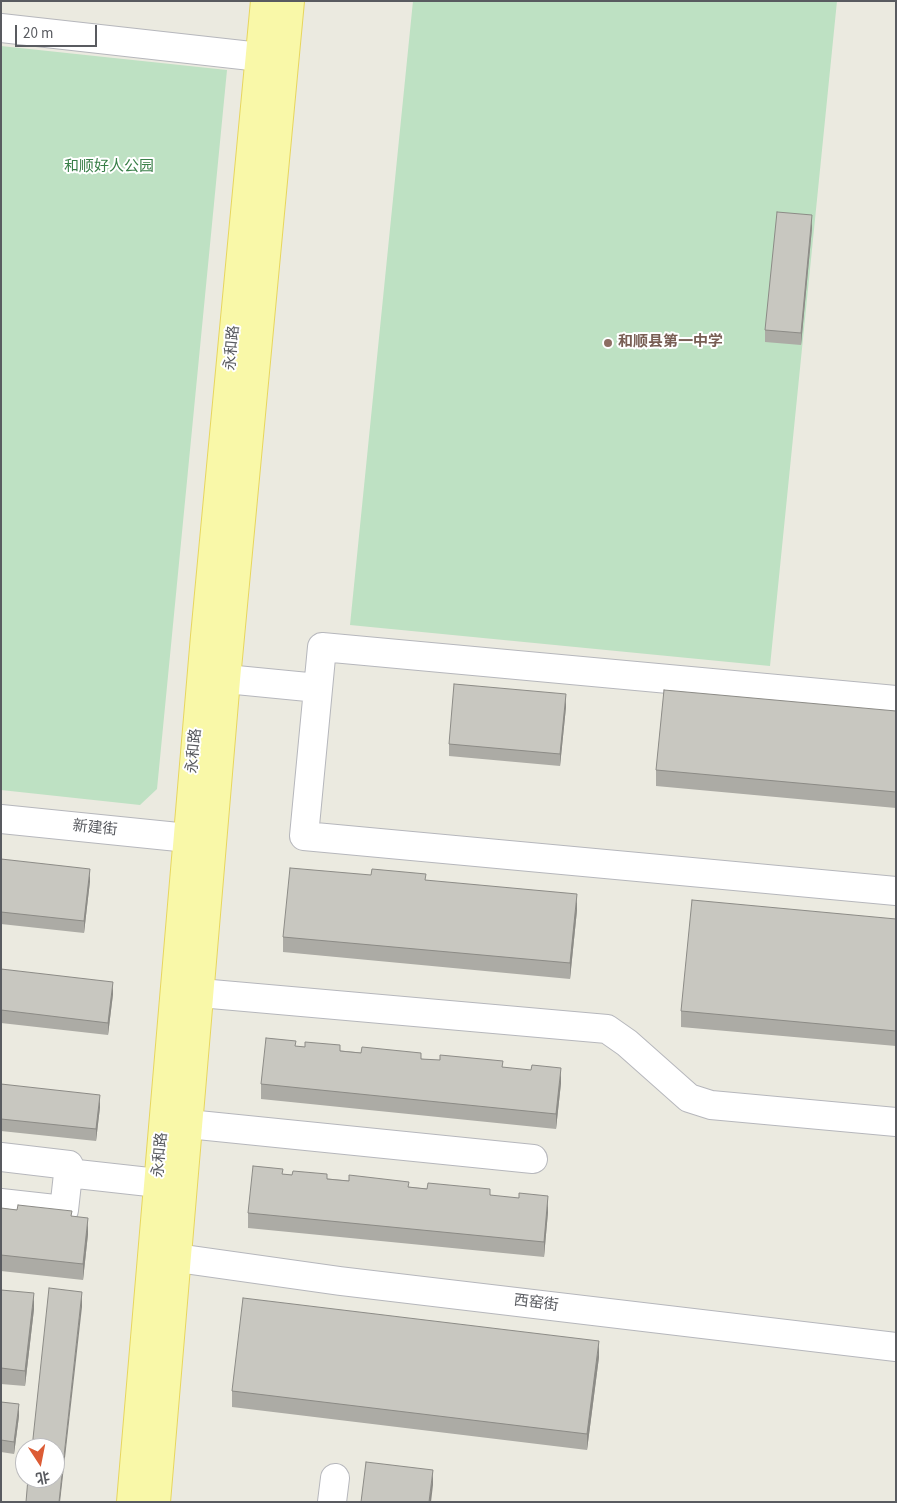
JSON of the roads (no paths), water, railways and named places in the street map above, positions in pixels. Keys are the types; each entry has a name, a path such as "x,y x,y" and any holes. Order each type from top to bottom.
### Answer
{"main road":[{"name":"永和路","path":"131,1502 188,838 265,1"},
{"name":"永和路","path":"156,1502 226,679 290,1"}],"street":[{"path":"1,28 260,56"},
{"path":"896,700 322,647 304,836 896,890"},
{"path":"226,679 318,688"},
{"name":"新建街","path":"1,819 188,838"},
{"path":"200,993 607,1029 626,1043 689,1098 711,1105 896,1122"},
{"path":"188,1124 533,1159"},
{"path":"1,1157 69,1165 64,1210 1,1203"},
{"path":"68,1173 158,1183"},
{"name":"西窑街","path":"177,1258 350,1282 896,1347"}],"place":[{"name":"和顺县第一中学","path":"608,343"}],"park label":[{"name":"和顺好人公园","path":"109,168"}]}
